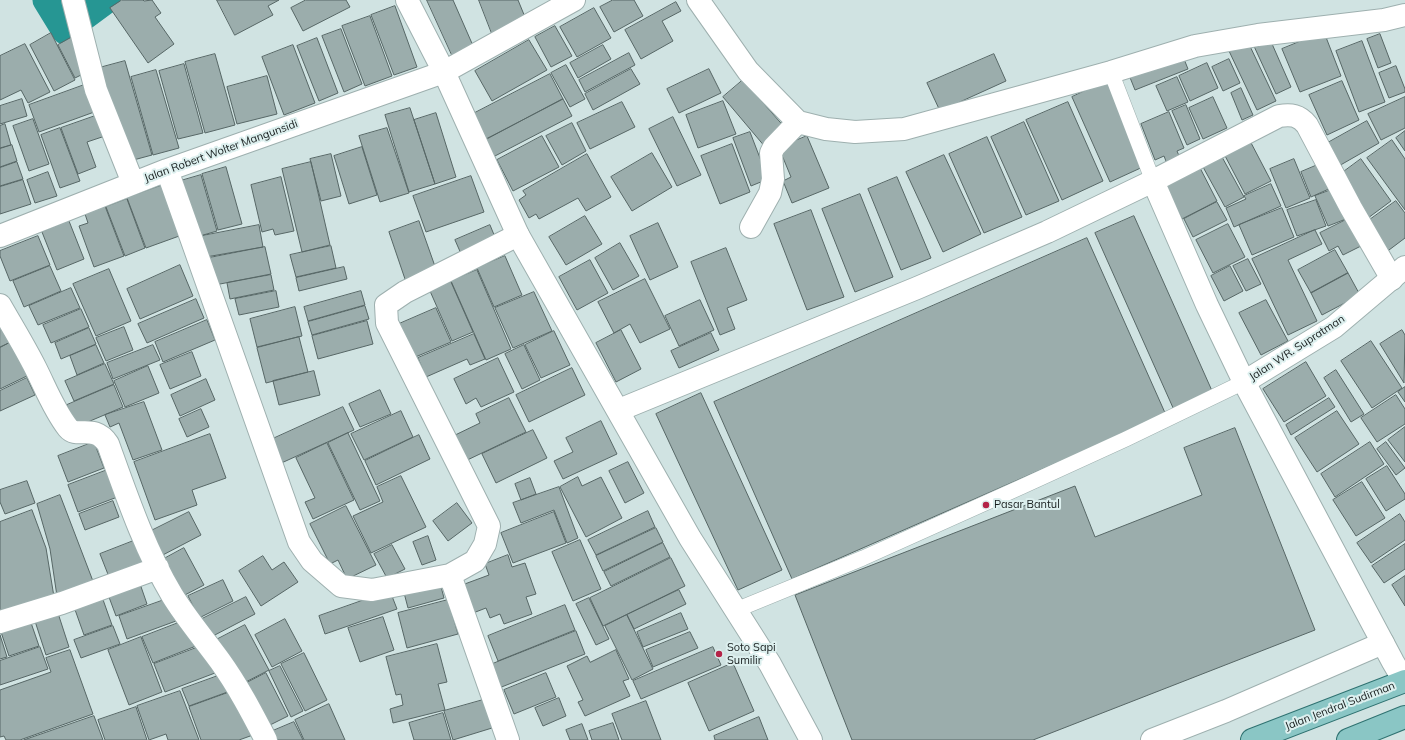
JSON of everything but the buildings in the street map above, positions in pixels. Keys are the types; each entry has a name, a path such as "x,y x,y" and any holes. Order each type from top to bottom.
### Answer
{"main road":[{"name":"Jalan Jendral Sudirman","path":"1252,740 1405,681"},
{"path":"1348,740 1382,734 1405,717"}],"street":[{"path":"73,0 96,90 134,183"},
{"path":"407,0 444,72 518,236 690,538 770,664 810,740"},
{"name":"Jalan Robert Wolter Mangunsidi","path":"0,236 167,170 444,72 574,0"},
{"path":"698,0 748,71 798,122 855,132 904,129 1111,72 1194,46 1258,35 1384,20 1405,15"},
{"path":"618,410 917,288 1047,232 1153,181 1279,116 1296,115 1307,125 1351,208 1398,273"},
{"path":"751,227 770,192 773,179 771,153 774,147 798,122"},
{"path":"167,170 299,542 312,561 341,586 372,590 450,575 475,561 485,544 489,526 387,323 386,305 405,292 518,236"},
{"path":"1153,181 1207,305 1244,382 1383,643 1405,681"},
{"name":"Jalan WR. Supratman","path":"1244,382 1334,327 1398,273"},
{"path":"0,305 36,369 56,411 70,430 74,432 91,432 98,434 104,438 108,444 132,509 158,568 181,609 221,662 241,693 266,740"},
{"path":"0,622 62,603 158,568"},
{"path":"450,575 508,740"},
{"path":"1152,740 1226,711 1383,643"}],"lane":[{"path":"1111,72 1153,181"},
{"path":"736,610 863,558 1126,439 1244,382"}],"waterway":[{"path":"46,0 65,31 107,0"}],"place":[{"name":"Pasar Bantul","path":"986,505"},
{"name":"Soto Sapi Sumilir","path":"719,654"}]}
